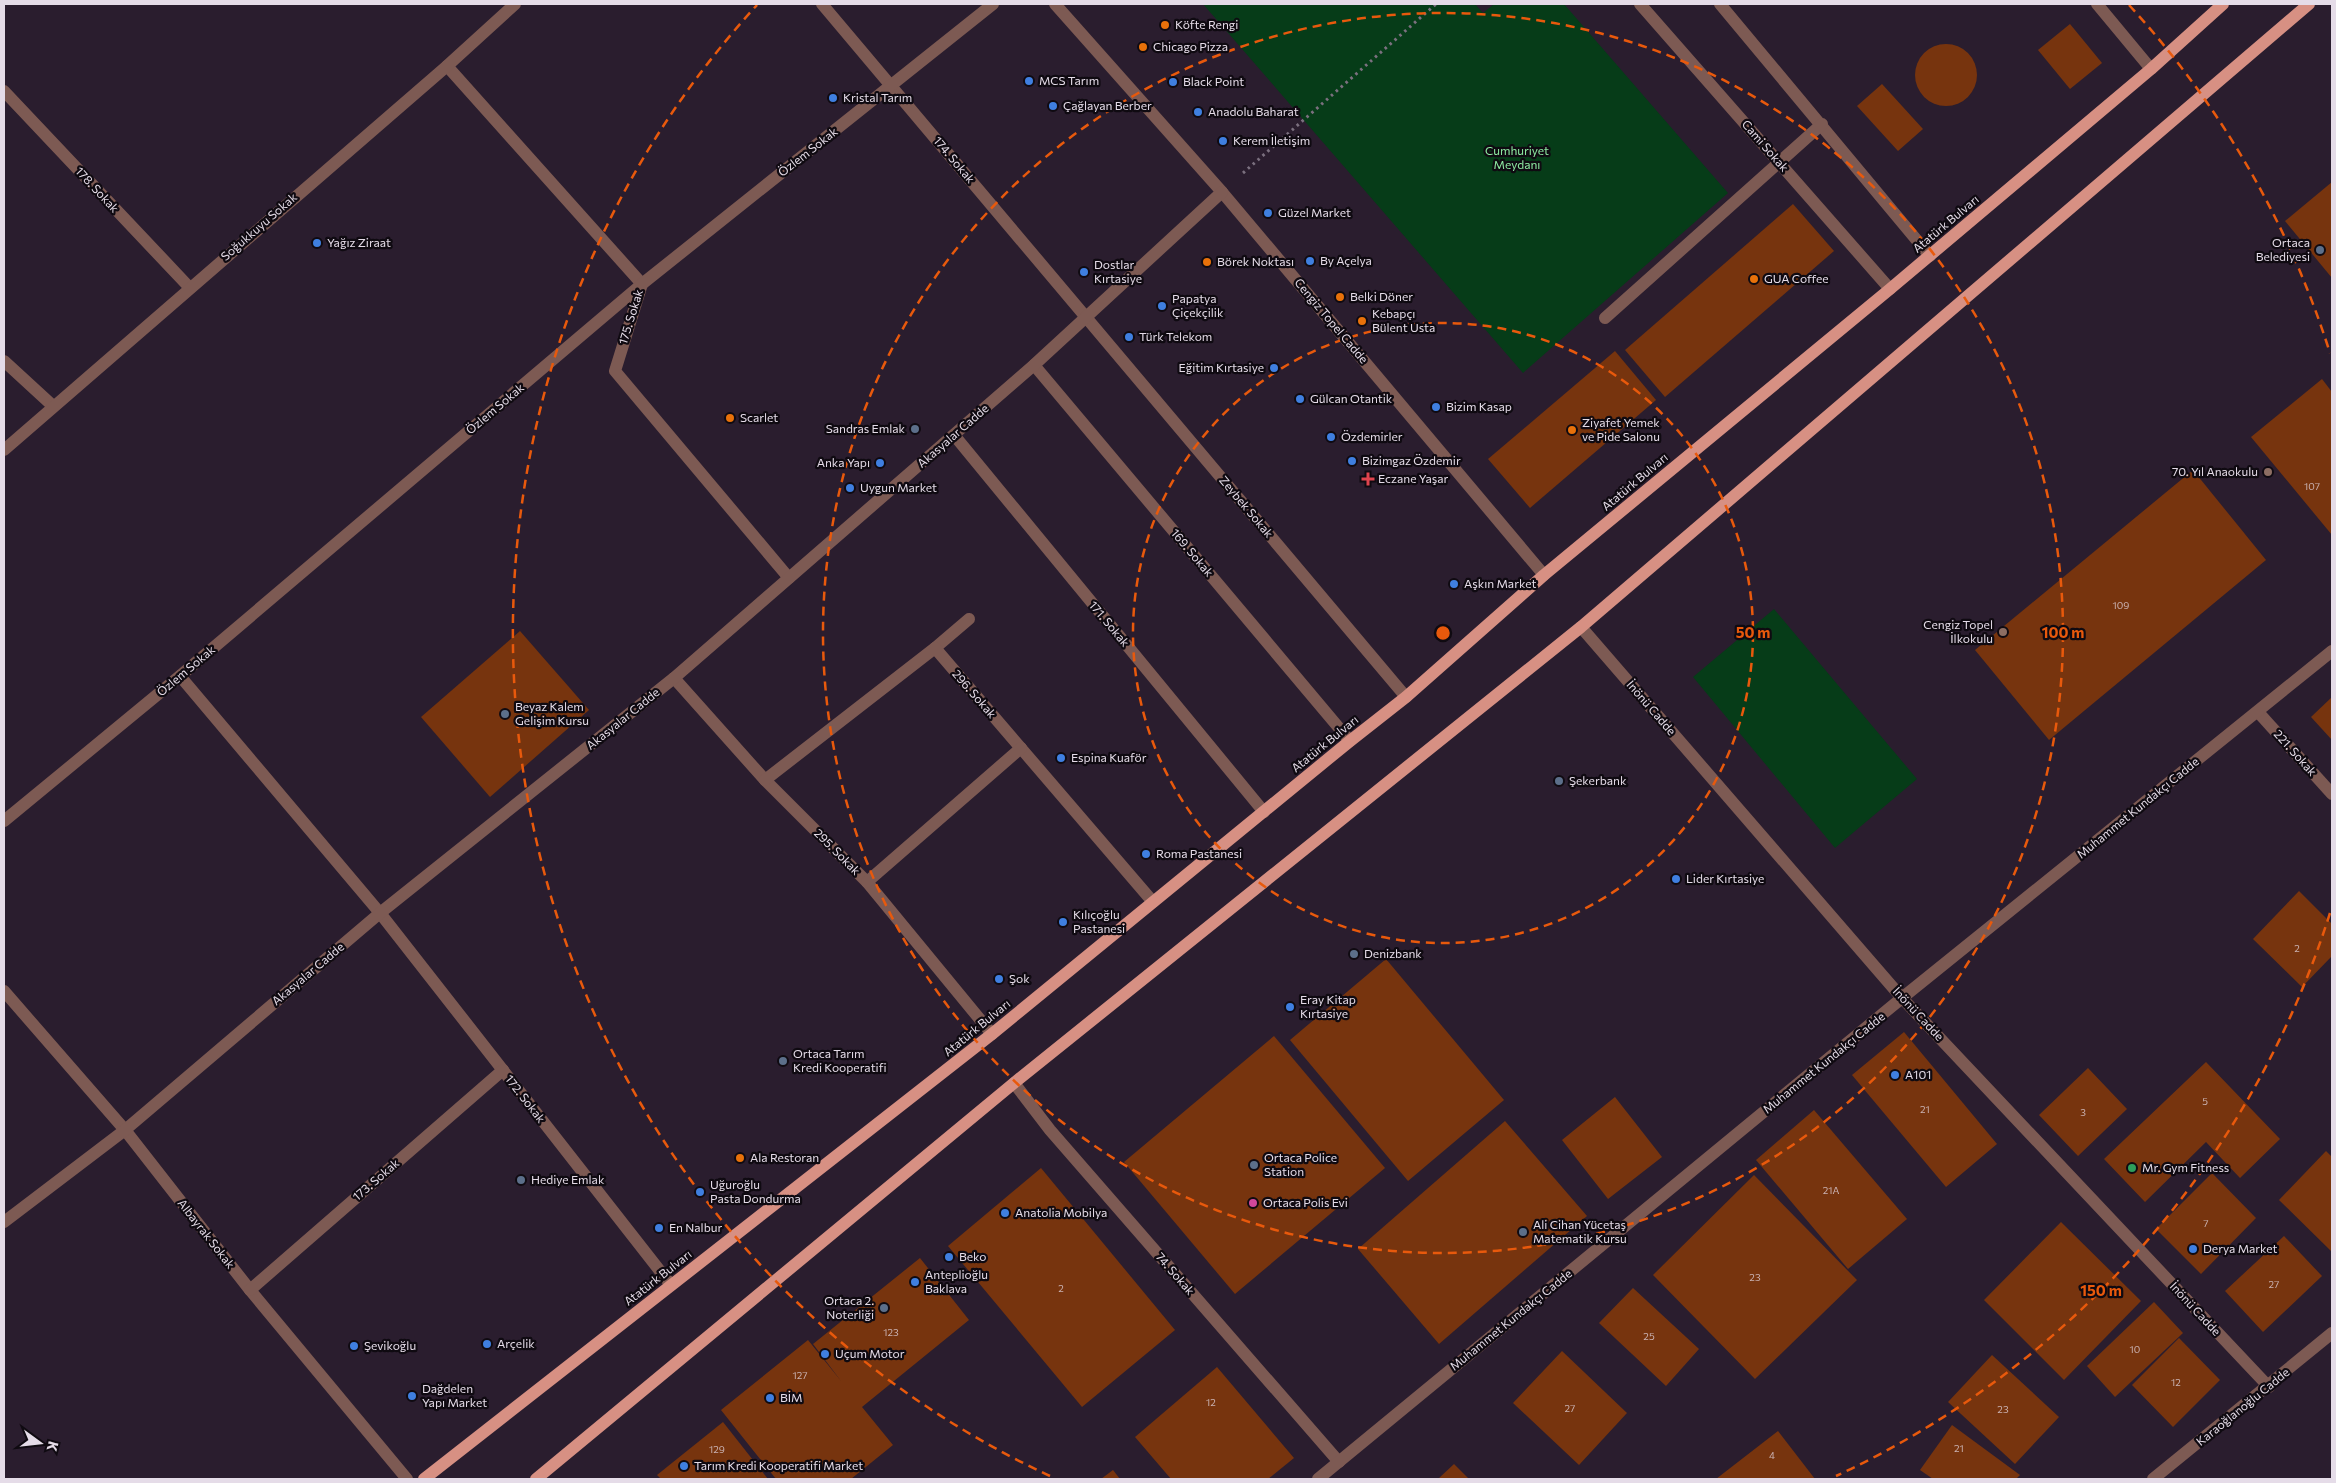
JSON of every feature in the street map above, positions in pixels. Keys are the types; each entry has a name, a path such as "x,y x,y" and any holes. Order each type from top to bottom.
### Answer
{"main road":[{"name":"Atatürk Bulvarı","path":"424,1479 992,1034 1406,697 1544,575 1930,256 2150,69 2222,4"},
{"path":"536,1479 1014,1083 1581,627 2309,4"}],"street":[{"name":"Soğukkuyu Sokak","path":"4,450 447,66 515,4"},
{"name":"174. Sokak","path":"822,4 1086,317"},
{"name":"Özlem Sokak","path":"4,821 180,676 642,284 993,4"},
{"name":"Cengiz Topel Cadde","path":"1054,4 1222,192 1544,575"},
{"name":"Cami Sokak","path":"1640,4 1890,289"},
{"path":"1720,4 1822,124 1930,256"},
{"path":"2097,4 2150,69"},
{"name":"175. Sokak","path":"447,66 642,284 615,371 789,578"},
{"name":"178. Sokak","path":"4,91 190,288"},
{"path":"1605,318 1822,124"},
{"name":"Akasyalar Cadde","path":"4,1222 125,1130 380,913 674,678 1034,365 1222,192"},
{"name":"Zeybek Sokak","path":"1086,317 1406,697"},
{"path":"4,361 53,406"},
{"name":"169. Sokak","path":"1034,365 1350,741"},
{"name":"171. Sokak","path":"954,435 1264,812"},
{"path":"765,780 935,648 969,619"},
{"name":"İnönü Cadde","path":"1581,627 1902,998 2269,1387"},
{"name":"296. Sokak","path":"935,648 1153,902"},
{"name":"Muhammet Kundakçı Cadde","path":"1318,1479 1902,998 2332,651"},
{"name":"172. Sokak","path":"180,676 380,913 671,1285"},
{"name":"295. Sokak","path":"674,678 765,780 867,882 992,1034"},
{"name":"221. Sokak","path":"2258,712 2332,794"},
{"path":"867,882 1021,748"},
{"name":"Albayrak Sokak","path":"4,991 125,1130 250,1290 407,1479"},
{"name":"173. Sokak","path":"250,1290 503,1070"},
{"name":"74. Sokak","path":"1014,1083 1057,1137 1339,1462"},
{"name":"Karaoğlanoğlu Cadde","path":"2153,1479 2269,1387 2332,1334"}],"path":[{"path":"1222,192 1436,4"}],"green space":[{"name":"Cumhuriyet Meydanı","path":"1203,4 1475,4 1483,13 1494,4 1564,4 1728,193 1523,373"},
{"path":"1774,609 1917,779 1835,848 1693,677"}],"building":[{"path":"2070,24 2102,63 2070,89 2038,50"},
{"path":"1940,44 1952,44 1968,53 1975,63 1977,75 1975,87 1968,97 1952,106 1940,106 1929,101 1920,92 1915,81 1915,69 1920,58 1929,49"},
{"path":"1882,84 1923,129 1898,151 1857,106"},
{"name":"Ortaca Belediyesi","path":"2332,182 2332,278 2285,221"},
{"name":"GUA Coffee","path":"1793,204 1834,251 1665,397 1625,350"},
{"name":"Ziyafet Yemek ve Pide Salonu","path":"1615,351 1656,400 1530,508 1488,459"},
{"path":"2322,379 2332,392 2332,535 2251,437"},
{"path":"2193,470 2266,560 2049,740 1975,650"},
{"name":"Beyaz Kalem Gelişim Kursu","path":"520,631 589,710 490,797 421,717"},
{"path":"2332,697 2332,740 2311,717"},
{"path":"2299,891 2332,924 2332,956 2302,987 2253,939"},
{"path":"1386,959 1504,1100 1408,1181 1290,1040"},
{"path":"1904,1032 1997,1144 1946,1187 1852,1075"},
{"name":"Ortaca Police Station","path":"1274,1036 1385,1168 1235,1294 1124,1162"},
{"path":"2206,1062 2280,1139 2240,1178 2206,1142 2145,1202 2104,1159"},
{"path":"2088,1068 2127,1109 2078,1156 2039,1115"},
{"path":"1615,1097 1662,1157 1608,1199 1562,1140"},
{"path":"1814,1110 1907,1219 1848,1269 1756,1160"},
{"path":"1505,1121 1587,1216 1439,1344 1358,1249"},
{"path":"2326,1151 2332,1157 2332,1252 2279,1200"},
{"path":"1041,1168 1175,1330 1082,1407 948,1246"},
{"path":"2212,1173 2256,1218 2201,1274 2156,1229"},
{"path":"1754,1175 1857,1280 1755,1379 1653,1275"},
{"path":"2061,1222 2141,1301 2064,1380 1984,1300"},
{"path":"2284,1236 2322,1276 2263,1332 2225,1291"},
{"path":"920,1258 969,1320 862,1407 893,1445 851,1479 776,1479 721,1410 808,1340 841,1381 813,1344"},
{"path":"1633,1288 1699,1349 1666,1386 1599,1323"},
{"path":"2154,1302 2183,1333 2115,1397 2087,1366"},
{"path":"2179,1338 2220,1380 2173,1427 2132,1385"},
{"path":"1562,1351 1627,1413 1579,1465 1513,1403"},
{"path":"1992,1355 2059,1417 2015,1464 1948,1402"},
{"path":"1217,1367 1294,1458 1268,1479 1171,1479 1135,1437"},
{"path":"723,1422 768,1479 661,1479 657,1475"},
{"path":"1952,1425 2020,1475 2016,1479 1933,1479 1920,1470"},
{"path":"1778,1431 1815,1479 1716,1479"},
{"path":"1454,1464 1469,1479 1438,1479"},
{"path":"1113,1470 1120,1479 1101,1479"}],"place":[{"name":"Köfte Rengi","path":"1165,25"},
{"name":"Chicago Pizza","path":"1143,47"},
{"name":"MCS Tarım","path":"1029,81"},
{"name":"Black Point","path":"1173,82"},
{"name":"Kristal Tarım","path":"833,98"},
{"name":"Çağlayan Berber","path":"1053,106"},
{"name":"Anadolu Baharat","path":"1198,112"},
{"name":"Kerem İletişim","path":"1223,141"},
{"name":"Güzel Market","path":"1268,213"},
{"name":"Yağız Ziraat","path":"317,243"},
{"name":"Ortaca Belediyesi","path":"2320,250"},
{"name":"By Açelya","path":"1310,261"},
{"name":"Börek Noktası","path":"1207,262"},
{"name":"Dostlar Kırtasiye","path":"1084,272"},
{"name":"GUA Coffee","path":"1754,279"},
{"name":"Belki Döner","path":"1340,297"},
{"name":"Papatya Çiçekçilik","path":"1162,306"},
{"name":"Kebapçı Bülent Usta","path":"1362,321"},
{"name":"Türk Telekom","path":"1129,337"},
{"name":"Eğitim Kırtasiye","path":"1274,368"},
{"name":"Gülcan Otantik","path":"1300,399"},
{"name":"Bizim Kasap","path":"1436,407"},
{"name":"Scarlet","path":"730,418"},
{"name":"Sandras Emlak","path":"915,429"},
{"name":"Ziyafet Yemek ve Pide Salonu","path":"1572,430"},
{"name":"Özdemirler","path":"1331,437"},
{"name":"Bizimgaz Özdemir","path":"1352,461"},
{"name":"Anka Yapı","path":"880,463"},
{"name":"70. Yıl Anaokulu","path":"2268,472"},
{"name":"Eczane Yaşar","path":"1368,479"},
{"name":"Uygun Market","path":"850,488"},
{"name":"Aşkın Market","path":"1454,584"},
{"name":"Cengiz Topel İlkokulu","path":"2003,632"},
{"name":"Beyaz Kalem Gelişim Kursu","path":"505,714"},
{"name":"Espina Kuaför","path":"1061,758"},
{"name":"Şekerbank","path":"1559,781"},
{"name":"Roma Pastanesi","path":"1146,854"},
{"name":"Lider Kırtasiye","path":"1676,879"},
{"name":"Kılıçoğlu Pastanesi","path":"1063,922"},
{"name":"Denizbank","path":"1354,954"},
{"name":"Şok","path":"999,979"},
{"name":"Eray Kitap Kırtasiye","path":"1290,1007"},
{"name":"Ortaca Tarım Kredi Kooperatifi","path":"783,1061"},
{"name":"A101","path":"1895,1075"},
{"name":"Ala Restoran","path":"740,1158"},
{"name":"Ortaca Police Station","path":"1254,1165"},
{"name":"Mr. Gym Fitness","path":"2132,1168"},
{"name":"Hediye Emlak","path":"521,1180"},
{"name":"Uğuroğlu Pasta Dondurma","path":"700,1192"},
{"name":"Ortaca Polis Evi","path":"1253,1203"},
{"name":"Anatolia Mobilya","path":"1005,1213"},
{"name":"En Nalbur","path":"659,1228"},
{"name":"Ali Cihan Yücetaş Matematik Kursu","path":"1523,1232"},
{"name":"Derya Market","path":"2193,1249"},
{"name":"Beko","path":"949,1257"},
{"name":"Anteplioğlu Baklava","path":"915,1282"},
{"name":"Ortaca 2. Noterliği","path":"884,1308"},
{"name":"Arçelik","path":"487,1344"},
{"name":"Şevikoğlu","path":"354,1346"},
{"name":"Uçum Motor","path":"825,1354"},
{"name":"Dağdelen Yapı Market","path":"412,1396"},
{"name":"BİM","path":"770,1398"},
{"name":"Tarım Kredi Kooperatifi Market","path":"684,1466"}]}
